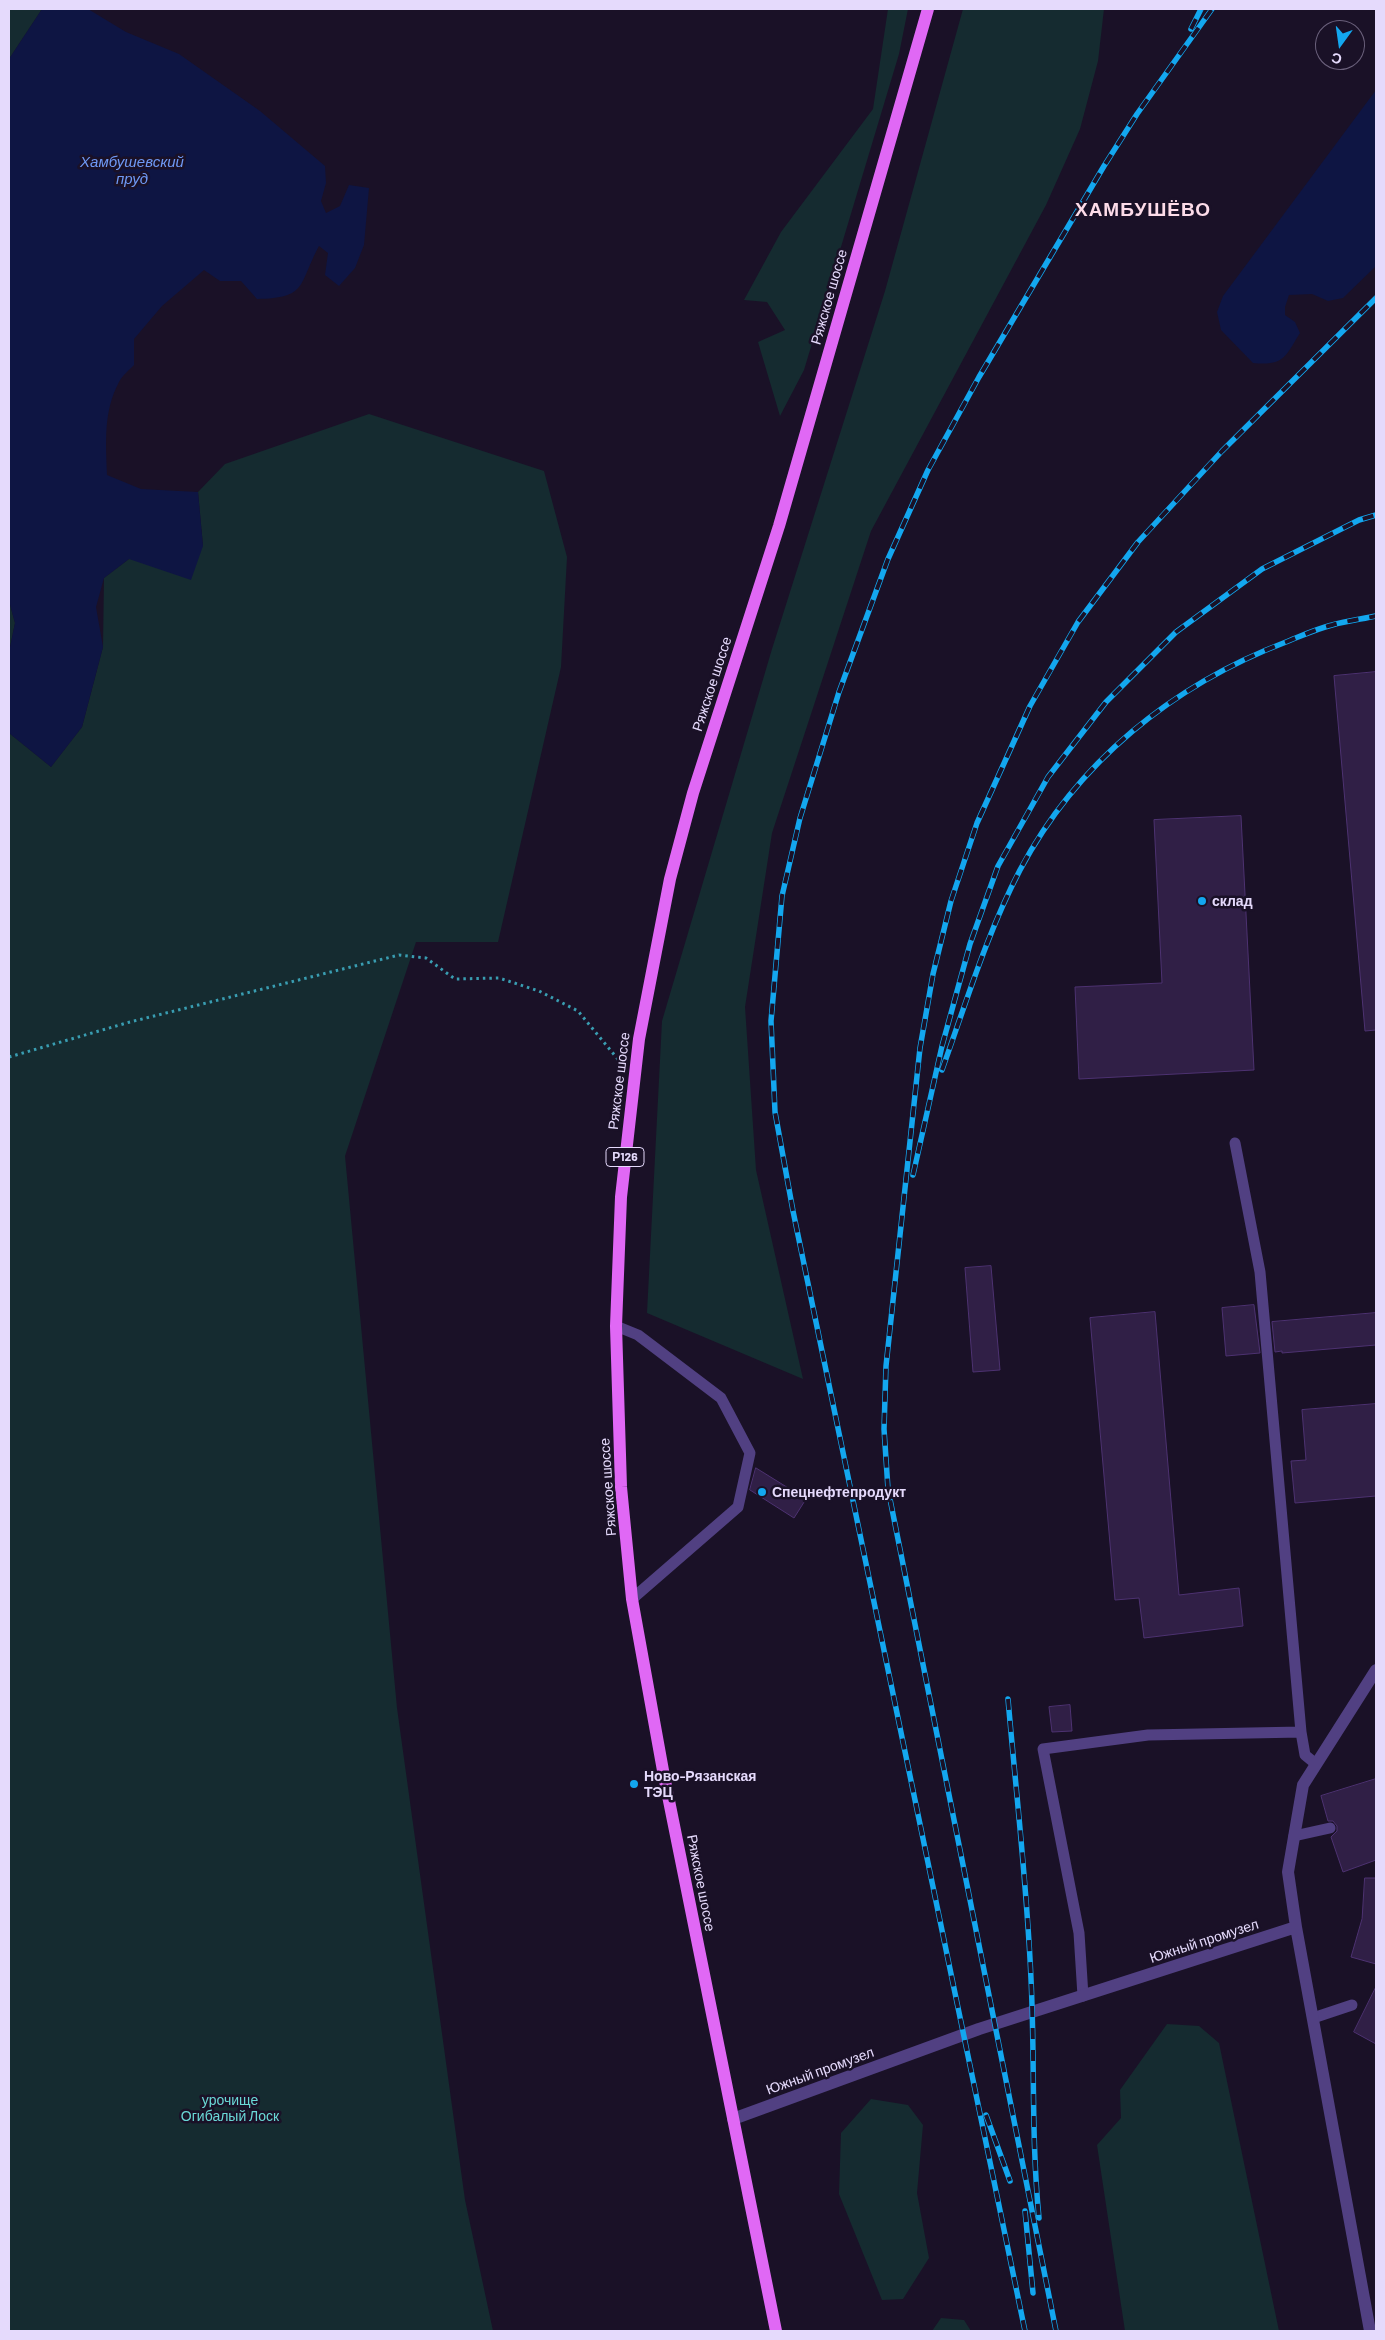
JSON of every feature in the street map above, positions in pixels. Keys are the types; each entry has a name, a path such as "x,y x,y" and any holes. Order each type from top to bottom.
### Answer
{"main road":[{"name":"Ряжское шоссе","path":"776,2331 664,1776 632,1599 621,1487 616,1326 621,1197 640,1031 670,879 693,793 779,526 928,9"}],"street":[{"path":"1370,2331 1372,2315 1313,2018 1288,1872 1303,1785 1376,1670"},
{"name":"Южный промузел","path":"733,2119 979,2030 1296,1927"}],"lane":[{"path":"1235,1143 1260,1272 1301,1732 1305,1755 1316,1764"},
{"path":"616,1326 638,1335 720,1398 750,1453 738,1507 632,1599"},
{"path":"1083,1996 1079,1933 1043,1749 1148,1735 1301,1732"},
{"path":"1294,1836 1330,1828"},
{"path":"1313,2018 1352,2005"}],"path":[{"path":"9,1057 130,1022 399,955 426,958 455,979 499,978 539,991 578,1011 634,1080"}],"green space":[{"path":"9,9 42,9 9,59"},
{"path":"888,9 908,9 899,54 804,370 780,416 758,342 785,330 767,302 744,300 781,232 873,109"},
{"path":"963,9 1104,9 1098,61 1080,129 1046,205 871,531 772,833 745,1007 756,1170 803,1379 647,1313 662,1021 772,649 885,291"},
{"name":"урочище Огибалый Лоск","path":"369,414 544,471 567,557 561,667 498,942 416,942 345,1156 397,1708 465,2200 493,2331 9,2331 9,733 51,767 82,727 103,647 104,578 129,559 203,546 198,492 225,464"},
{"path":"9,601 15,623 9,652"},
{"path":"1167,2024 1199,2026 1219,2043 1279,2331 1125,2331 1097,2145 1121,2118 1120,2090"},
{"path":"871,2099 908,2105 923,2125 917,2193 929,2258 903,2299 882,2300 839,2194 841,2133"},
{"path":"941,2318 964,2320 971,2331 932,2331"}],"water":[{"name":"Хамбушевский пруд","path":"42,9 88,9 126,32 179,54 260,111 325,166 326,183 321,201 326,213 340,206 349,185 369,188 364,245 355,268 339,286 325,275 328,253 319,246 304,280 299,287 285,296 257,299 241,281 220,281 204,270 162,306 134,339 134,365 119,382 110,405 106,439 107,475 141,489 198,492 203,546 191,580 129,559 104,578 96,607 103,647 82,727 51,767 9,733 9,652 15,623 9,601 9,59"},
{"path":"1376,90 1376,266 1343,298 1328,301 1312,294 1289,295 1285,307 1285,315 1295,322 1300,333 1287,354 1278,361 1263,364 1253,363 1221,330 1217,312 1223,296"}],"building":[{"path":"1376,672 1376,1030 1365,1031 1334,676"},
{"name":"склад","path":"1241,816 1254,1070 1079,1079 1075,987 1162,983 1154,820"},
{"path":"991,1266 1000,1370 973,1372 965,1268"},
{"path":"1254,1305 1260,1353 1226,1356 1222,1308"},
{"path":"1155,1312 1179,1595 1239,1588 1243,1626 1144,1638 1139,1598 1115,1600 1090,1318"},
{"path":"1376,1313 1376,1345 1275,1352 1272,1322"},
{"path":"1376,1404 1376,1496 1295,1503 1291,1461 1306,1460 1302,1410"},
{"path":"756,1468 806,1499 794,1518 750,1490"},
{"path":"1070,1705 1072,1731 1052,1732 1049,1707"},
{"path":"1376,1779 1376,1860 1343,1872 1331,1837 1337,1831 1337,1826 1333,1821 1328,1821 1321,1796"},
{"path":"1365,1878 1376,1878 1376,1964 1351,1957 1362,1919"},
{"path":"1376,1987 1376,2044 1354,2032"}],"railway":[{"path":"1191,29 1201,9"},
{"path":"1025,2331 793,1211 775,1112 771,1021 782,896 800,818 839,692 888,559 928,470 979,377 1104,166 1137,114 1212,9"},
{"path":"1056,2331 888,1489 884,1429 886,1366 920,1048 933,974 951,901 977,823 1030,706 1078,622 1138,542 1222,451 1376,298"},
{"path":"913,1175 942,1046 970,944 998,866 1048,777 1106,702 1176,632 1262,569 1359,520 1376,515"},
{"path":"942,1070 987,943 1020,870 1043,831 1070,795 1099,762 1132,732 1167,705 1205,681 1244,660 1314,631 1376,616"},
{"path":"1008,1699 1029,1944 1035,2158 1039,2218"},
{"path":"986,2115 1010,2181"},
{"path":"1025,2211 1033,2293"}],"place":[{"name":"склад","path":"1202,901"},
{"name":"Спецнефтепродукт","path":"762,1492"},
{"name":"Ново-Рязанская ТЭЦ","path":"634,1784"}],"district":[{"name":"ХАМБУШЁВО","path":"1143,210"}]}
